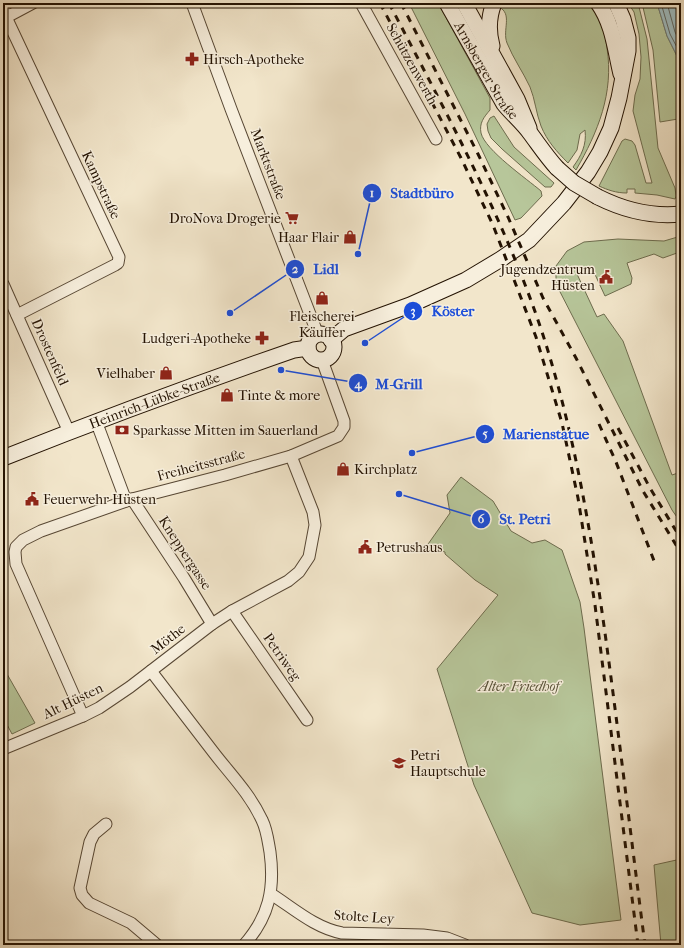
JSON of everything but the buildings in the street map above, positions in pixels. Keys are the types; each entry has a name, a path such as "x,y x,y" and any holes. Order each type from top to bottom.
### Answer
{"street":[{"path":"3,6 4,18 33,3"},
{"name":"Marktstraße","path":"192,3 231,109 324,337"},
{"name":"Schützenwerth","path":"361,3 436,139"},
{"name":"Arnsberger Straße","path":"450,3 504,104 530,132 557,168 574,183 598,197 620,207 642,213 681,214"},
{"name":"Arnsberger Straße","path":"464,3 522,110 530,132"},
{"name":"Arnsberger Straße","path":"494,3 490,16 489,30 494,57"},
{"path":"598,3 605,14 610,27 622,81"},
{"path":"324,337 333,343 333,351 329,357 322,360 314,358 309,352 308,348 310,340 324,337 410,305 466,280 529,240 568,198 588,172 600,152 614,119 628,51 628,38 623,19 616,3"},
{"name":"Kampstraße","path":"4,18 119,258 118,263 115,265 17,315"},
{"name":"Drostenfeld","path":"3,284 69,432"},
{"name":"Heinrich-Lübke-Straße","path":"3,458 96,421 280,354 308,348"},
{"name":"Freiheitsstraße","path":"83,716 16,564 15,552 19,543 30,536 70,520 129,500 291,456 338,436 344,427 344,421 322,360"},
{"name":"Kneppergasse","path":"96,421 129,500 184,578 212,624"},
{"name":"Möthe","path":"244,945 263,919 270,894 271,869 265,827 241,786 151,671 212,624 232,611 288,581 299,572 309,557 315,525 314,518 291,456"},
{"name":"Petriweg","path":"232,611 308,720"},
{"name":"Alt Hüsten","path":"3,750 99,708 151,671"},
{"path":"106,824 94,834 90,842 80,888 82,895 89,904 136,927 157,945"},
{"name":"Stolte Ley","path":"270,894 318,925 329,930 342,933 423,934 447,938 465,945"}],"green space":[{"path":"409,3 438,3 490,98 490,110 481,123 481,133 484,140 498,156 541,191 542,196 521,218 515,220 465,114"},
{"path":"501,3 590,3 600,19 605,36 609,65 606,96 597,127 576,170 573,167 583,150 585,130 580,134 577,150 568,163 546,137 541,126 530,87 507,43 506,18 503,10 499,7"},
{"path":"628,3 638,3 647,39 658,148 675,188 675,199 657,195 635,193 635,189 627,189 627,193 623,193 599,186 622,141 625,139 632,141 635,145 646,183 652,183 633,111 635,95 640,79 641,57 639,34 634,12"},
{"path":"642,3 657,3 667,36 681,64 681,155 678,119 660,122 653,50"},
{"path":"494,116 514,147 554,183 551,187 545,187 491,138 487,124 490,118"},
{"path":"681,236 681,262 677,253 663,258 654,254 627,263 632,278 631,284 605,296 592,268 577,274 597,317 604,314 623,341 672,475 681,472 681,523 672,510 556,284 556,266 567,251 584,242 618,239 664,241"},
{"name":"Alter Friedhof","path":"461,477 493,501 511,531 532,543 545,540 562,550 580,602 621,920 580,925 532,913 474,785 437,669 498,595 475,580 445,554 445,552 426,547 450,513 447,495"},
{"path":"3,667 35,723 12,734 3,717"},
{"path":"681,859 681,945 661,945 654,865"}],"water":[{"path":"657,3 681,3 681,64 667,36"}],"railway":[{"path":"380,3 461,158 493,225 536,337 562,423 578,498 595,605 638,945"},
{"path":"389,3 473,166 511,249 543,335 555,376 576,459 598,585 645,945"},
{"path":"401,3 478,154 508,217 543,298 576,358 643,491 681,553"},
{"path":"599,424 616,462 656,566"},
{"path":"618,428 650,488 681,539"}],"place":[{"name":"Hirsch-Apotheke","path":"192,59"},
{"name":"DroNova Drogerie","path":"292,218"},
{"name":"Haar Flair","path":"350,237"},
{"name":"Stadtbüro","path":"358,254"},
{"name":"Jugendzentrum Hüsten","path":"606,277"},
{"name":"Fleischerei Käuffer","path":"322,298"},
{"name":"Lidl","path":"230,313"},
{"name":"Ludgeri-Apotheke","path":"262,338"},
{"name":"Köster","path":"365,343"},
{"name":"M-Grill","path":"281,370"},
{"name":"Vielhaber","path":"166,373"},
{"name":"Tinte & more","path":"227,395"},
{"name":"Sparkasse Mitten im Sauerland","path":"122,430"},
{"name":"Marienstatue","path":"412,453"},
{"name":"Kirchplatz","path":"343,469"},
{"name":"St. Petri","path":"399,494"},
{"name":"Feuerwehr Hüsten","path":"32,499"},
{"name":"Petrushaus","path":"365,547"},
{"name":"Petri Hauptschule","path":"399,763"}]}
